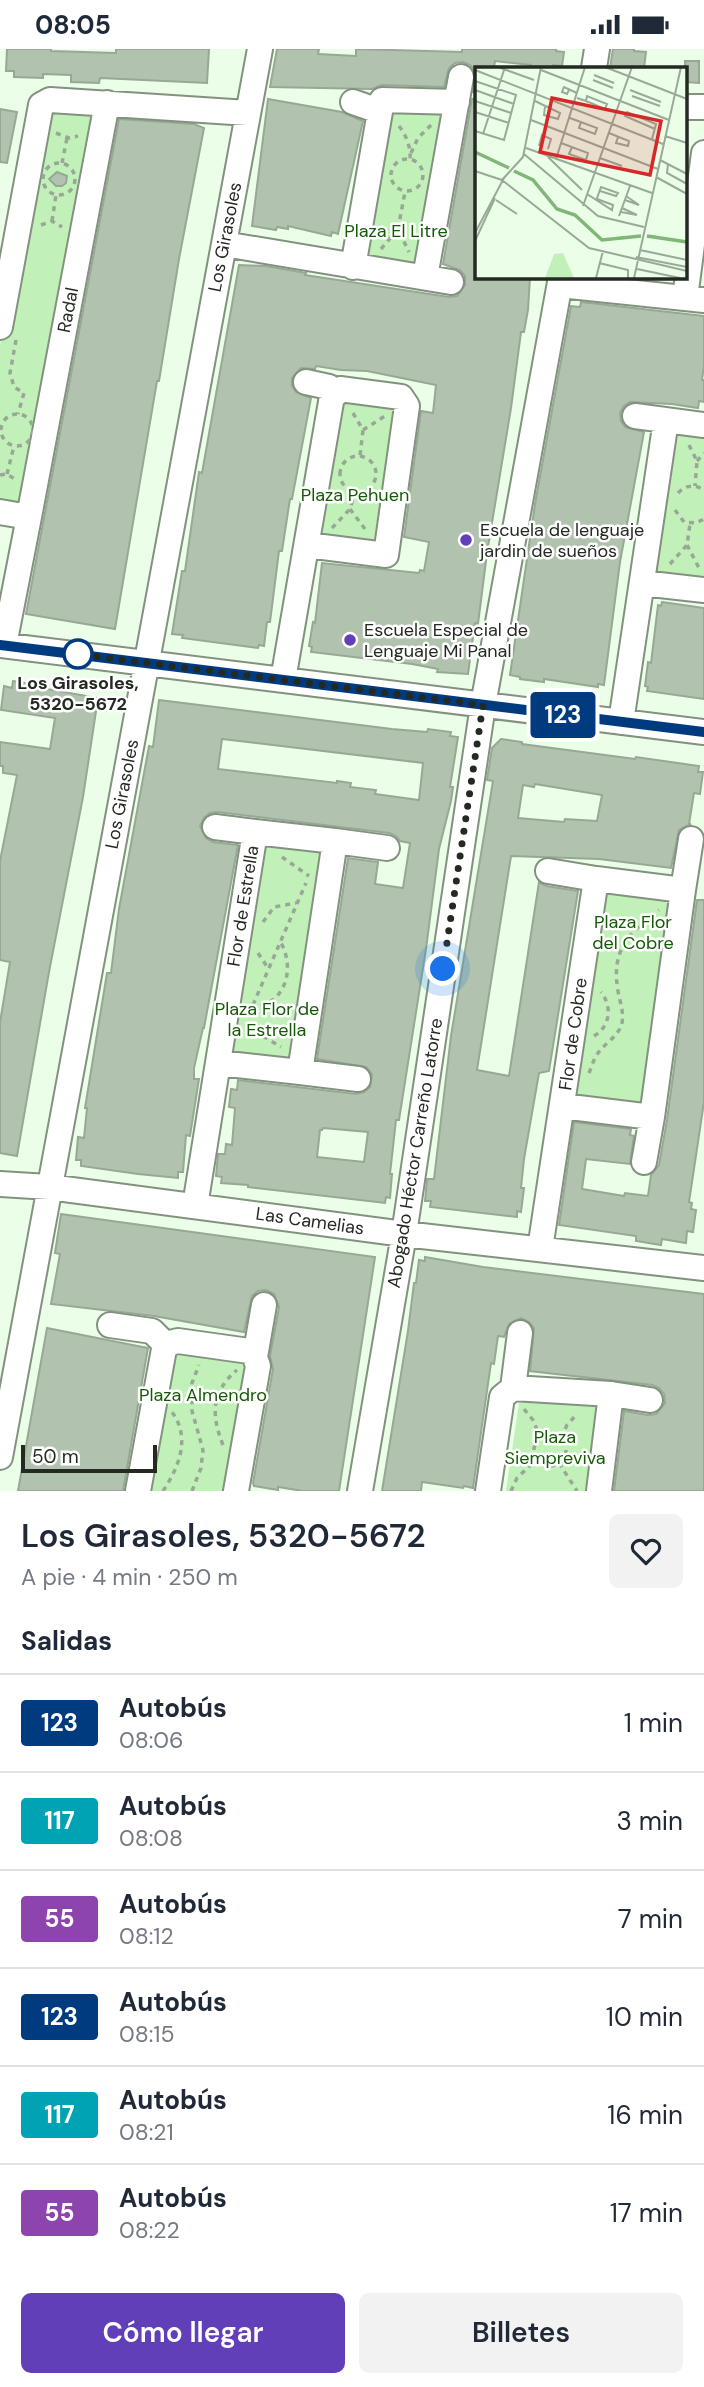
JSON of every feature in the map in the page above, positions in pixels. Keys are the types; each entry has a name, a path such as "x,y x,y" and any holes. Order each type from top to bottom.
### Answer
{"street":[{"name":"Los Girasoles","path":"0,1457 260,49"},
{"path":"594,67 597,49"},
{"path":"425,277 461,77"},
{"path":"353,102 381,105 457,102"},
{"path":"8,331 45,104 107,103 248,113"},
{"name":"Radal","path":"2,645 29,517 107,103"},
{"path":"353,267 381,105"},
{"path":"560,281 695,299 704,153"},
{"path":"224,244 451,282"},
{"name":"Abogado Héctor Carreño Latorre","path":"360,1491 404,1234 483,705 560,281"},
{"path":"306,382 329,387 336,393 401,397 407,406 386,555 307,545"},
{"path":"283,680 336,393"},
{"path":"635,416 665,424 704,425"},
{"path":"621,722 665,424"},
{"path":"0,513 29,517"},
{"path":"642,583 703,581"},
{"path":"2,645 704,732"},
{"name":"Flor de Estrella","path":"215,827 387,848"},
{"name":"Flor de Estrella","path":"195,1206 255,832"},
{"path":"644,1162 691,839"},
{"path":"301,1066 335,841"},
{"path":"548,871 683,893"},
{"name":"Flor de Cobre","path":"540,1249 596,879"},
{"path":"219,1063 301,1066 358,1079"},
{"name":"Flor de Cobre","path":"562,1106 652,1117"},
{"name":"Las Camelias","path":"0,1184 48,1187 404,1234 704,1268"},
{"path":"236,1491 264,1305"},
{"path":"110,1325 152,1331 167,1346"},
{"path":"488,1491 520,1333"},
{"path":"138,1491 164,1349 178,1341 249,1351 256,1360"},
{"path":"508,1392 611,1394 650,1400"},
{"path":"598,1491 611,1394"}],"path":[{"path":"45,104 47,123 56,133 67,137 82,135"},
{"path":"62,163 67,137"},
{"path":"410,159 419,164 424,178 415,190 405,192 395,186 391,176 394,165 410,159"},
{"path":"62,163 74,172 75,183 71,192 51,194 44,185 44,174 51,165 62,163"},
{"path":"398,229 405,192"},
{"path":"52,221 56,195"},
{"path":"35,231 39,225 52,221 59,223 64,230"},
{"path":"8,331 11,381 14,387 24,393 32,393"},
{"path":"18,414 24,393"},
{"path":"336,393 357,418 363,431 360,456"},
{"path":"18,414 31,423 33,433 24,445 14,446 2,436 2,425 8,417 18,414"},
{"path":"665,424 691,446 697,461 695,486"},
{"path":"7,474 14,446"},
{"path":"697,461 704,453"},
{"path":"360,456 371,461 376,473 368,489 355,492 342,483 340,472 349,458 360,456"},
{"path":"0,475 7,474 17,481"},
{"path":"676,496 684,488 695,486 704,490"},
{"path":"307,545 326,533 351,509 355,492"},
{"path":"674,502 679,519 690,523 704,519"},
{"path":"690,523 687,545 703,581"},
{"path":"642,583 668,566 687,545"},
{"path":"240,1034 309,876"},
{"path":"591,1109 587,1093 589,1071 599,1052 621,1027 624,1010 618,991 616,965 622,944 646,920 683,893"},
{"path":"260,929 274,907 297,902"},
{"path":"251,1008 272,1000 286,983 288,958 280,941"},
{"path":"258,947 259,955 268,968"},
{"path":"244,1025 301,1066"},
{"path":"191,1491 201,1468 203,1450 192,1411 192,1383 200,1364 216,1346"},
{"path":"242,1456 230,1452 223,1444 215,1420 216,1398 224,1382 236,1371 256,1360"},
{"path":"508,1392 533,1420 540,1437"},
{"path":"155,1400 166,1405 175,1415 182,1437 181,1456 174,1475 163,1491"},
{"path":"552,1434 564,1442 566,1452 559,1463 545,1465 537,1459 534,1448 540,1437 552,1434"},
{"path":"511,1491 517,1478 537,1459"},
{"path":"559,1463 577,1491"}],"green space":[{"path":"46,107 99,109 24,509 0,505 0,345"},
{"name":"Plaza El Litre","path":"442,108 447,115 423,266 365,261 386,112"},
{"name":"Plaza Pehuen","path":"345,394 396,402 377,546 315,533"},
{"path":"676,428 704,432 704,586 651,572"},
{"name":"Plaza Flor de la Estrella","path":"265,841 323,848 293,1061 230,1053"},
{"name":"Plaza Flor del Cobre","path":"604,892 674,898 642,1105 574,1096"},
{"name":"Plaza Almendro","path":"178,1344 251,1364 227,1491 142,1491"},
{"name":"Plaza Siempreviva","path":"520,1396 603,1403 593,1491 506,1491"}],"building":[{"path":"7,49 116,53 116,49 209,49 207,83 100,78 99,83 71,82 71,75 43,74 43,78 14,77 14,71 6,71"},
{"path":"277,49 319,49 318,54 356,56 356,49 462,52 462,49 556,49 564,52 562,66 553,67 531,67 495,61 494,67 477,66 475,71 463,62 455,63 449,68 444,87 270,87"},
{"path":"613,49 646,52 644,67 610,67"},
{"path":"685,61 699,61 699,83 686,82"},
{"path":"268,99 342,112 363,121 338,234 332,232 331,236 288,226 288,229 277,227 276,230 252,226"},
{"path":"472,99 475,99 475,278 530,278 528,310 524,332 521,332 478,624 475,623 468,674 437,672 438,669 412,664 311,652 312,647 309,646 313,622 315,623 322,563 419,573 420,570 424,571 429,542 404,537 421,411 433,413 436,385 367,371 316,366 315,369 301,368 292,378 292,386 296,392 311,398 282,551 279,551 270,622 267,622 264,646 259,645 258,648 182,638 183,635 172,634 182,571 185,571 199,472 202,473 239,265 266,266 306,273 305,275 457,296 465,285 465,276 460,270 443,264"},
{"path":"0,109 17,112 7,163 0,162"},
{"path":"119,119 194,124 204,128 115,629 26,614"},
{"path":"57,172 67,176 66,183 62,186 56,186 49,179"},
{"path":"581,302 704,316 704,402 699,401 698,408 630,402 620,413 625,427 644,432 620,562 604,685 598,684 598,687 544,679 544,682 520,679 510,675 535,504 571,306 580,307"},
{"path":"662,602 704,608 704,699 647,691 648,687 645,686 648,662 651,663 658,605 661,606"},
{"path":"13,681 98,698 83,797 17,1156 0,1153 0,1022 10,962 0,960 0,861 17,775 3,773 3,766 0,766 0,742 50,749 55,718 1,710 4,686 12,688"},
{"path":"159,700 392,729 427,732 428,729 451,732 450,736 458,737 450,787 453,787 451,801 439,849 399,1120 396,1120 390,1198 386,1197 385,1203 221,1183 222,1177 216,1176 218,1154 225,1154 226,1144 232,1145 235,1108 229,1107 231,1089 237,1090 238,1080 356,1094 370,1087 372,1074 366,1067 317,1059 348,858 378,862 375,884 403,888 410,843 400,841 389,833 217,812 204,818 200,826 206,838 213,842 238,845 194,1068 194,1079 199,1079 190,1136 186,1135 183,1172 178,1172 178,1178 138,1174 81,1166 81,1160 76,1160 78,1137 84,1138 85,1108 107,973 111,973 119,909 149,746 153,747","holes":["222,739 423,763 419,800 375,794 376,790 350,787 351,783 218,769","323,1128 368,1132 364,1162 317,1157 320,1130"]},
{"path":"501,739 522,744 699,766 698,772 703,772 700,794 694,793 691,824 679,830 671,868 599,859 511,856 477,1070 509,1076 539,882 546,886 578,891 549,1071 539,1073 524,1159 521,1212 517,1211 517,1217 430,1207 431,1201 425,1201 427,1179 434,1179 451,1036 493,781 487,780 492,748","holes":["535,784 602,795 597,821 565,819 564,822 518,818 523,785 534,787"]},
{"path":"697,900 704,900 704,1102 689,1202 692,1203 691,1209 696,1210 693,1232 687,1231 686,1243 662,1239 661,1245 636,1241 636,1236 559,1225 574,1122 631,1129 630,1135 634,1136 630,1164 586,1159 582,1189 624,1196 625,1193 648,1196 651,1175 659,1165 667,1120"},
{"path":"61,1214 375,1257 339,1491 303,1491 278,1487 278,1490 254,1486 253,1483 273,1369 270,1356 279,1307 274,1294 266,1290 258,1291 252,1296 244,1332 154,1316 51,1304 60,1254 55,1253"},
{"path":"425,1257 483,1267 704,1294 704,1491 614,1491 624,1411 656,1414 665,1403 664,1394 652,1385 530,1371 534,1328 521,1318 509,1324 504,1337 498,1336 494,1364 491,1363 473,1488 422,1482 421,1491 382,1491 414,1283 419,1260 425,1261"},
{"path":"47,1328 148,1348 123,1491 18,1491"}],"bus line":[{"name":"123","path":"0,645 704,732"}],"place":[{"name":"Escuela de lenguaje jardin de sueños","path":"466,540"},
{"name":"Escuela Especial de Lenguaje Mi Panal","path":"350,640"},
{"name":"Los Girasoles, 5320-5672","path":"78,654"}],"route":[{"path":"78,654 75,654 483,705 443,969"}]}
